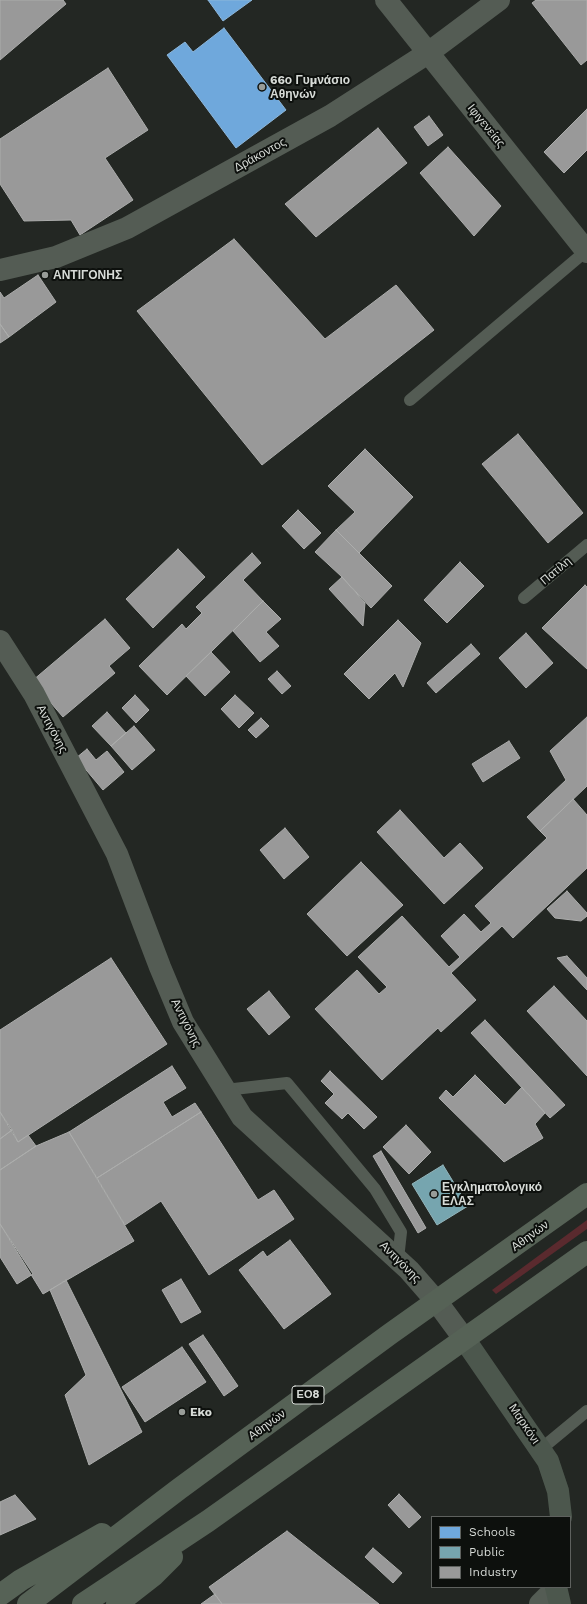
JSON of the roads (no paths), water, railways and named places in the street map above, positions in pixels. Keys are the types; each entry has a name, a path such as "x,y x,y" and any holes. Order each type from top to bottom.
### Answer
{"highway":[{"name":"Αθηνών","path":"28,1604 180,1489 390,1334 587,1194"},
{"path":"83,1604 208,1521 587,1252"},
{"path":"0,1595 21,1580 180,1489"},
{"path":"117,1604 154,1575 208,1521"}],"street":[{"name":"Ιφιγενείας","path":"386,0 586,251"},
{"name":"Δράκοντος","path":"0,270 56,257 127,228 330,116 428,53 499,0"},
{"name":"Αντιγόνης","path":"0,641 34,694 117,854 160,967 183,1022 242,1117 398,1259 437,1302 465,1340"},
{"name":"Μαρκόνι","path":"465,1340 541,1449 553,1473 558,1491 561,1516"},
{"path":"540,1604 558,1593"}],"lane":[{"path":"410,400 586,251"},
{"name":"Πατίλη","path":"524,598 587,545"},
{"path":"225,1090 286,1083 375,1189 401,1232 398,1259"},
{"path":"541,1449 587,1411"}],"place":[{"name":"66ο Γυμνάσιο Αθηνών","path":"262,87"},
{"name":"ΑΝΤΙΓΟΝΗΣ","path":"45,275"},
{"name":"Εγκληματολογικό ΕΛΑΣ","path":"434,1194"},
{"name":"Eko","path":"182,1412"}]}
